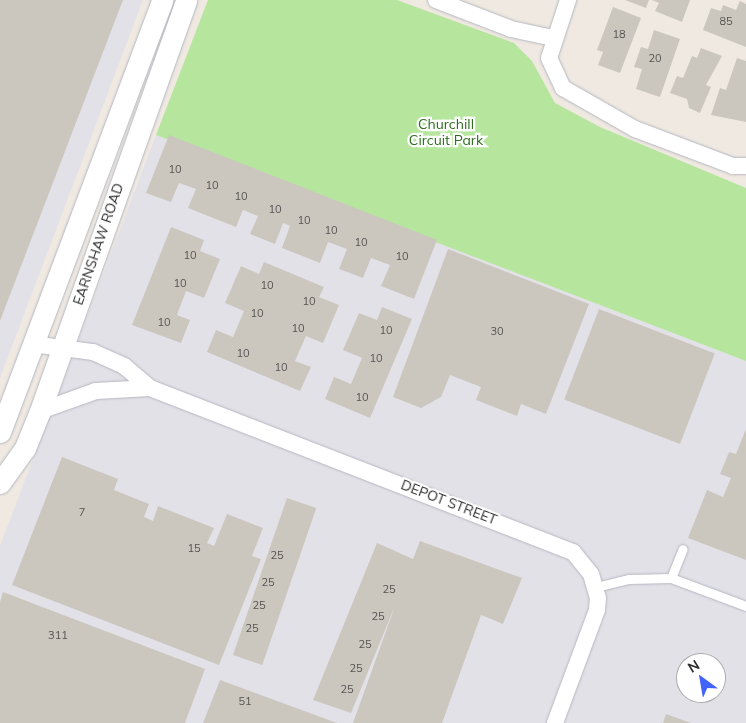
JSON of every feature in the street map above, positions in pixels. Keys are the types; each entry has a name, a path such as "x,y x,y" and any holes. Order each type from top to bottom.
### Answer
{"street":[{"name":"EARNSHAW ROAD","path":"0,432 162,0"},
{"name":"EARNSHAW ROAD","path":"0,483 25,448 40,411 186,0"},
{"path":"436,0 510,29 553,38"},
{"path":"568,0 553,38 549,58 553,74 574,96 635,129 733,166 746,166"},
{"name":"DEPOT STREET","path":"32,344 62,346 93,352 124,366 150,388 560,544 584,563 596,587 598,598 594,623 555,723"},
{"name":"DEPOT STREET","path":"40,411 96,391 150,388"}],"lane":[{"path":"671,578 683,549"},
{"path":"596,587 629,579 671,578 746,606"}],"shaded area":[{"path":"0,0 143,0 0,378"},
{"path":"156,135 746,361 746,723 0,723 0,546"}],"green space":[{"name":"Churchill Circuit Park","path":"208,0 397,0 514,43 532,61 555,103 600,127 746,188 746,361 156,135"}],"building":[{"path":"0,0 123,0 0,321"},
{"path":"625,0 649,0 646,8"},
{"path":"652,0 690,0 682,22 655,11 659,3"},
{"path":"740,1 746,4 746,47 703,30 711,8 721,11 723,5 736,10"},
{"path":"613,7 641,18 620,73 598,65 603,52 597,50"},
{"path":"654,30 680,39 660,97 636,89 642,69 634,67 641,47 648,49"},
{"path":"701,48 722,56 706,85 711,87 700,113 689,108 687,99 670,93 677,76 683,78 692,56 697,58"},
{"path":"737,58 746,61 746,122 711,115 720,88 726,90"},
{"path":"169,135 437,240 414,299 381,286 390,265 371,258 363,278 339,269 347,249 328,242 320,263 282,248 290,226 283,223 275,244 250,234 258,216 243,210 236,227 188,208 196,189 179,183 171,202 146,193"},
{"path":"171,227 204,240 200,251 220,259 204,298 186,291 177,315 190,320 181,343 132,325"},
{"path":"448,249 589,304 546,414 521,404 517,416 476,400 481,387 450,375 441,397 421,408 393,397"},
{"path":"264,262 324,287 319,297 339,305 323,343 306,336 295,361 311,367 300,391 207,352 216,330 233,337 244,311 225,303 241,266 259,274"},
{"path":"382,307 412,319 370,418 325,399 334,377 351,384 362,358 343,350 359,313 377,320"},
{"path":"599,309 715,353 680,444 564,400"},
{"path":"746,429 746,560 688,538 707,490 723,497 731,478 720,474 729,452 736,454"},
{"path":"62,457 118,479 114,490 149,504 144,517 153,521 158,506 214,528 207,543 214,546 227,514 263,528 252,556 261,559 219,665 12,585"},
{"path":"287,498 316,508 262,665 233,655"},
{"path":"420,541 522,578 503,624 481,615 442,723 353,723 395,606 351,713 313,700 377,543 413,559"},
{"path":"3,592 205,669 185,723 0,723 0,602"},
{"path":"220,680 337,723 203,723"},
{"path":"666,714 691,723 663,723"}]}
